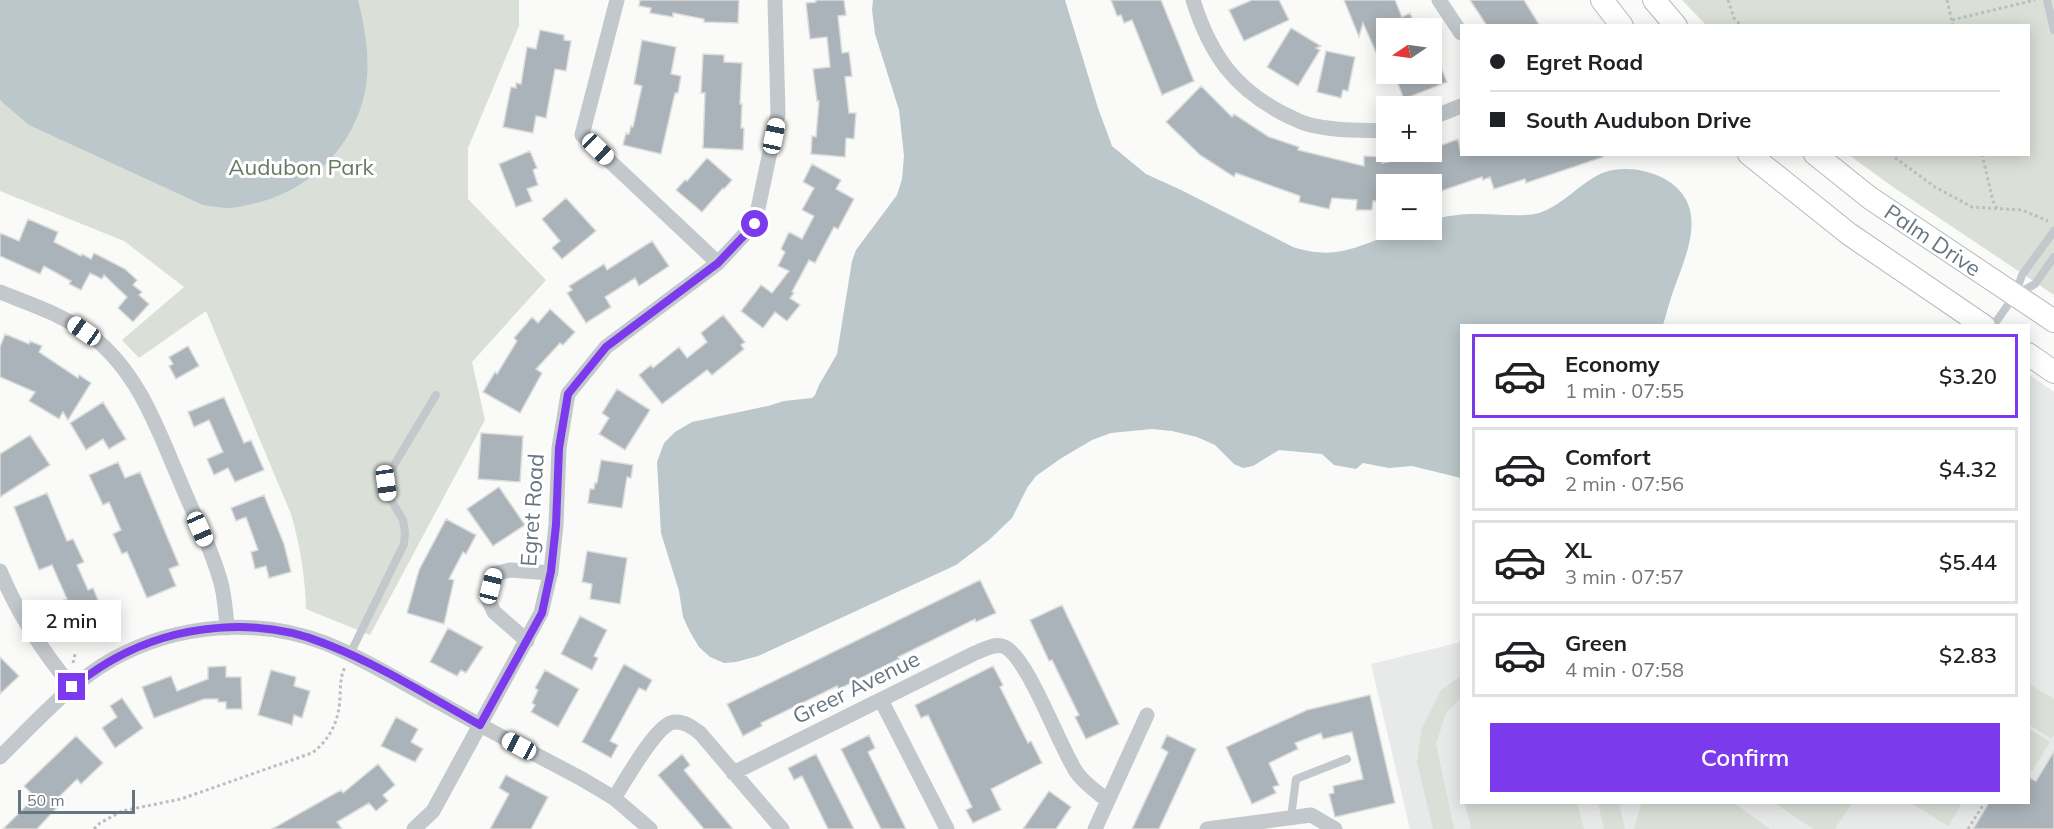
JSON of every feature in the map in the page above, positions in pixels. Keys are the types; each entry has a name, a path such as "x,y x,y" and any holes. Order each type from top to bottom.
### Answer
{"main road":[{"path":"1602,0 1620,24"},
{"path":"1654,0 1674,24"},
{"name":"Palm Drive","path":"1752,156 1849,234 1981,324"},
{"name":"Palm Drive","path":"1818,156 1870,198 2054,321"},
{"path":"2030,355 2054,372"}],"street":[{"path":"617,0 582,135 718,263"},
{"name":"Egret Road","path":"414,829 433,811 542,613 551,573 556,525 559,448 568,394 606,347 718,263 755,224 778,114 775,0"},
{"path":"1193,0 1202,30 1217,55 1250,93 1272,108 1306,124 1338,129 1376,131"},
{"path":"1439,0 1460,32"},
{"path":"1442,114 1460,106"},
{"path":"0,292 73,324 117,360 138,389 215,565 225,602 227,628"},
{"path":"527,641 494,612 488,598 494,574 510,570 551,573"},
{"path":"0,571 28,628 72,687"},
{"path":"0,757 72,687 113,659 144,644 185,632 256,628 305,636 480,725 614,798 650,829"},
{"name":"Greer Avenue","path":"733,773 975,653 990,646 1001,646 1009,650 1024,667 1067,758 1078,775 1108,801"},
{"path":"882,700 947,829"},
{"path":"1095,829 1147,715"},
{"path":"614,798 657,731 673,722 683,723 700,733 782,829"},
{"path":"1207,829 1311,815 1335,829"}],"lane":[{"path":"2047,0 2054,30"},
{"path":"1994,324 2015,296 2022,275 2054,231"},
{"path":"2015,296 2035,284 2054,257"},
{"path":"348,658 404,544 403,520 388,495 386,483 391,470 436,395"},
{"path":"1291,817 1296,779 1347,759"}],"path":[{"path":"1728,0 1734,18 1739,24"},
{"path":"1947,0 1953,24"},
{"path":"1952,20 2035,0"},
{"path":"1893,156 1935,187 1972,207 2022,210 2054,226"},
{"path":"1983,156 1993,201 1997,208"},
{"path":"73,663 75,654"},
{"path":"94,829 100,823 122,811 181,799 312,753 326,740 336,720 340,679 348,658"},
{"path":"1968,829 1984,804"}],"shaded area":[{"path":"0,0 358,0 367,50 366,88 363,100 347,137 336,153 307,180 271,199 252,204 235,208 203,205 29,125 2,102 0,99"},
{"path":"873,0 1065,0 1112,146 1146,174 1293,247 1325,253 1352,249 1377,240 1442,240 1442,218 1476,214 1530,215 1539,213 1596,176 1612,170 1634,169 1663,178 1677,188 1686,200 1691,213 1692,227 1686,257 1663,324 1460,324 1460,478 1412,466 1389,468 1363,463 1356,469 1334,465 1322,454 1279,450 1253,466 1243,468 1234,464 1215,445 1197,437 1152,429 1111,433 1092,440 1036,476 1027,488 1012,518 989,540 956,565 758,656 724,663 710,657 699,647 683,617 679,591 661,533 657,462 664,443 675,432 692,422 784,401 812,398 837,354 852,261 856,250 897,195 902,179 904,156 899,110 875,34"},
{"path":"2030,375 2054,392 2054,829 1410,829 1371,664 1460,642 1460,804 2030,804"}],"green space":[{"name":"Audubon Park","path":"0,0 519,0 519,26 468,148 468,199 546,280 472,362 485,420 370,635 306,609 302,561 291,514 206,311 139,358 122,340 184,287 124,241 0,191"},
{"path":"1682,0 2054,0 2054,295 1850,156 2030,156 2030,24 1705,24"},
{"path":"1460,677 1460,699 1446,713 1436,744 1454,829 1433,829 1417,762 1422,728 1441,690"},
{"path":"2030,684 2054,699 2052,739 2030,725"},
{"path":"2030,729 2050,742 2032,771 2030,770"},
{"path":"1465,804 1577,804 1584,829 1471,829"},
{"path":"1598,804 1619,804 1625,829 1604,829"},
{"path":"1641,804 1735,804 1770,829 1634,829"},
{"path":"1776,804 1851,804 1835,829 1813,829"},
{"path":"1913,804 1961,805 1948,826"}],"building":[{"path":"640,0 739,0 738,23 704,22 704,19 673,13 673,17 650,13 651,8 639,6"},
{"path":"816,0 844,0 846,15 838,16 842,53 849,52 852,76 845,77 849,113 856,113 854,139 846,138 845,157 811,154 812,136 816,137 819,101 817,101 813,69 830,67 827,37 810,39 806,3 816,2"},
{"path":"1111,0 1161,0 1194,81 1162,95 1132,20 1124,23 1121,15 1117,16"},
{"path":"1252,0 1279,0 1289,20 1244,41 1229,10"},
{"path":"1344,0 1395,0 1402,17 1410,13 1412,18 1376,18 1376,52 1363,23 1359,37"},
{"path":"1470,0 1524,0 1539,24 1486,24"},
{"path":"1291,28 1321,46 1316,48 1320,50 1298,86 1267,67"},
{"path":"540,30 564,35 564,40 571,41 566,71 555,69 546,118 536,116 533,133 503,127 511,87 516,88 516,83 521,84 527,47 536,49"},
{"path":"642,40 676,47 671,74 681,76 661,154 623,145 626,133 629,134 631,126 633,127 642,86 634,84"},
{"path":"1326,51 1355,57 1348,91 1343,90 1341,98 1317,92"},
{"path":"703,54 724,55 724,62 742,63 740,104 742,104 741,128 744,128 743,150 703,148 705,93 701,93"},
{"path":"1442,70 1447,82 1442,84"},
{"path":"1398,84 1442,84 1412,96 1403,96"},
{"path":"1201,86 1232,117 1234,114 1269,137 1299,147 1298,150 1364,166 1364,156 1376,157 1376,162 1382,163 1442,162 1442,145 1458,139 1460,156 1603,157 1526,183 1525,179 1494,189 1490,177 1483,180 1482,177 1442,191 1442,174 1376,174 1376,201 1373,201 1372,210 1356,210 1357,200 1332,198 1329,209 1299,202 1300,196 1236,173 1234,177 1200,155 1166,122"},
{"path":"530,151 537,168 533,170 538,185 527,189 532,201 516,207 499,164"},
{"path":"707,158 732,180 702,212 676,190"},
{"path":"812,164 841,180 836,189 854,199 838,229 834,227 815,263 809,260 792,292 794,293 790,298 800,305 787,321 775,312 763,328 741,311 761,285 772,293 789,271 778,266 785,252 781,249 789,232 802,239 814,216 802,210 814,188 803,182"},
{"path":"566,198 596,231 562,259 552,248 560,241 542,219"},
{"path":"28,219 58,232 54,242 81,256 82,254 91,259 94,253 125,269 137,280 133,285 142,292 139,295 149,304 133,322 118,308 127,297 104,275 102,279 90,273 81,290 69,284 71,281 44,266 40,274 0,256 0,233 19,241"},
{"path":"652,241 669,266 639,286 635,278 605,297 611,307 586,323 567,293 572,290 569,286 604,264 607,270"},
{"path":"550,309 575,332 563,345 560,343 536,369 542,373 520,413 483,392 517,341 514,338 532,317 538,323"},
{"path":"723,315 745,342 741,345 744,349 712,375 707,370 662,404 639,375 651,365 653,368 679,347 687,358 707,342 701,333"},
{"path":"5,334 29,344 30,341 42,346 39,352 78,378 79,375 91,383 68,420 63,412 59,419 29,401 35,392 0,377 0,347"},
{"path":"188,346 199,366 176,379 169,366 173,364 169,357"},
{"path":"617,389 650,410 625,450 599,434 609,418 602,413"},
{"path":"224,397 244,443 251,440 264,470 235,482 228,468 214,475 207,459 223,452 209,420 194,427 188,412"},
{"path":"103,402 126,439 109,449 103,439 86,450 70,423"},
{"path":"481,433 523,436 520,482 478,479"},
{"path":"30,435 50,465 0,497 0,454"},
{"path":"601,460 633,465 631,478 627,477 622,508 588,503 590,489 594,489 597,483"},
{"path":"118,462 125,478 140,472 179,565 169,569 176,586 147,598 127,552 122,554 113,534 121,530 109,502 103,505 89,475"},
{"path":"499,487 525,525 493,546 467,509"},
{"path":"47,493 67,541 73,539 84,562 77,565 88,590 93,588 106,619 88,627 81,610 62,617 56,603 67,599 52,565 39,570 14,507"},
{"path":"264,495 284,544 291,572 269,578 266,566 255,569 251,552 258,550 246,517 236,521 231,508"},
{"path":"446,519 476,535 466,554 463,552 449,579 454,580 444,624 407,613 419,570"},
{"path":"587,551 627,558 620,604 590,599 592,584 582,582"},
{"path":"980,580 996,613 976,622 975,619 839,689 837,686 761,723 762,726 743,736 727,704"},
{"path":"1062,605 1119,724 1086,739 1075,717 1079,715 1052,660 1049,661 1030,620"},
{"path":"580,616 607,630 594,656 598,658 592,670 561,654"},
{"path":"448,628 483,647 466,673 461,670 457,676 430,662"},
{"path":"0,657 19,676 0,694"},
{"path":"624,664 652,680 646,691 639,688 610,741 618,745 611,758 582,742"},
{"path":"226,666 226,677 241,677 242,709 226,709 226,702 218,702 218,699 204,699 154,718 142,687 171,676 177,691 208,679 208,667"},
{"path":"993,666 1003,685 1000,687 1028,743 1031,741 1042,763 991,789 1001,810 973,823 966,810 972,807 928,715 921,718 915,705"},
{"path":"271,670 296,677 294,686 310,691 302,718 294,715 292,725 258,715"},
{"path":"545,670 579,689 558,727 531,712 538,690 535,688"},
{"path":"1370,695 1395,803 1335,817 1329,794 1334,793 1333,786 1363,779 1352,732 1323,739 1321,733 1295,743 1298,749 1269,763 1279,785 1273,787 1276,793 1252,804 1226,747 1307,710"},
{"path":"122,698 143,728 115,748 102,728 117,717 110,706"},
{"path":"396,717 418,729 411,742 423,749 415,762 381,746"},
{"path":"869,735 875,748 868,752 906,829 881,829 841,749"},
{"path":"1167,735 1196,749 1159,829 1132,829 1168,752 1161,748"},
{"path":"76,736 103,763 81,784 77,779 58,798 62,802 37,829 3,829 35,797 24,786"},
{"path":"2054,751 2054,829 1973,829 1988,804 2030,804 2030,778 2036,781"},
{"path":"682,754 690,765 684,770 733,829 704,829 658,775"},
{"path":"816,754 854,829 828,829 802,776 794,780 788,768"},
{"path":"378,764 395,785 383,795 388,801 376,811 369,803 337,822 342,829 272,829 341,790 343,793"},
{"path":"506,775 548,797 531,829 490,829 509,794 499,788"},
{"path":"1049,791 1071,807 1056,829 1023,829"}],"route":[{"path":"72,687 113,659 165,637 206,629 256,628 305,636 325,643 350,654 480,725 542,613 551,571 556,525 559,448 568,394 606,347 718,263 755,224"}]}
